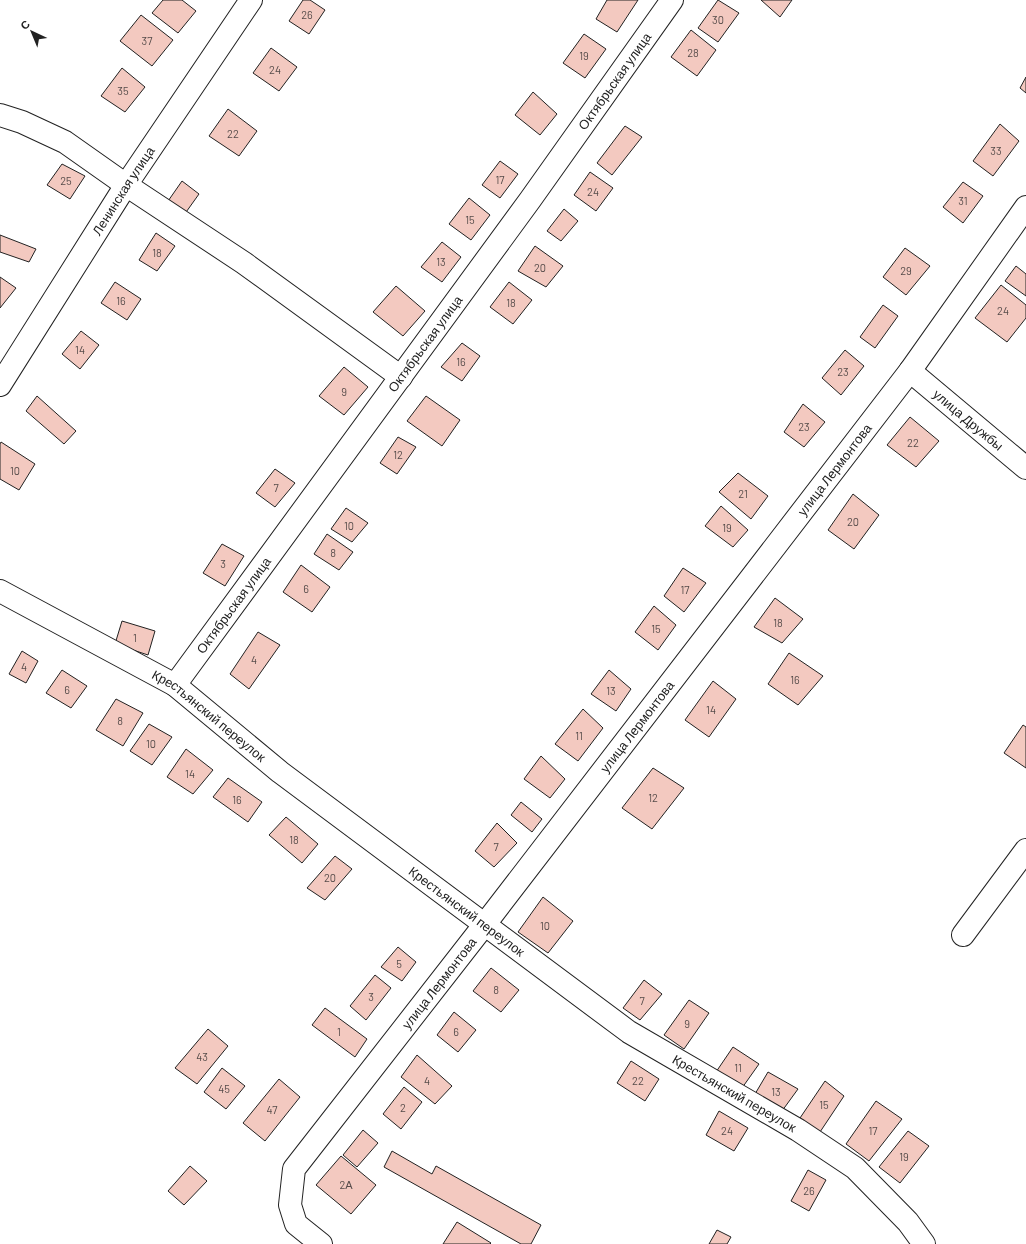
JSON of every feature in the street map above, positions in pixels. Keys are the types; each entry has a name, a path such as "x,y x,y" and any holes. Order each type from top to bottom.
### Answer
{"street":[{"name":"Ленинская улица","path":"0,385 126,185 251,0"},
{"name":"Октябрьская улица","path":"175,685 530,200 672,0"},
{"path":"0,115 22,122 65,142 126,185 244,263 401,377"},
{"name":"улица Лермонтова","path":"321,1244 296,1224 290,1205 294,1169 485,924 910,371 1026,207"},
{"name":"улица Дружбы","path":"910,371 1026,468"},
{"name":"Крестьянский переулок","path":"0,591 175,685 280,772 629,1032 798,1130 855,1168 908,1222 924,1244"},
{"path":"963,935 1026,850"}],"building":[{"path":"163,0 182,0 196,11 178,33 152,13"},
{"path":"303,0 310,0 325,10 309,34 289,21"},
{"path":"607,0 638,0 617,32 596,19"},
{"path":"718,0 739,13 718,42 698,28"},
{"path":"761,0 792,0 780,17"},
{"path":"141,15 173,40 152,66 120,41"},
{"path":"691,30 716,50 697,76 671,57"},
{"path":"584,34 606,49 585,78 563,63"},
{"path":"271,48 297,67 279,91 253,73"},
{"path":"122,68 145,87 125,112 101,96"},
{"path":"1026,77 1026,93 1020,88"},
{"path":"533,92 557,114 540,135 515,115"},
{"path":"228,109 257,131 239,156 209,136"},
{"path":"1000,124 1019,141 993,176 973,161"},
{"path":"625,126 642,137 612,175 597,163"},
{"path":"500,161 518,174 500,198 482,185"},
{"path":"62,164 85,176 70,199 47,185"},
{"path":"590,172 613,188 596,211 574,195"},
{"path":"182,181 199,194 184,215 166,204"},
{"path":"963,182 983,196 963,223 943,207"},
{"path":"469,198 490,215 471,240 449,224"},
{"path":"564,209 578,221 561,241 547,231"},
{"path":"156,233 175,246 157,271 139,260"},
{"path":"0,235 36,249 29,262 0,252"},
{"path":"442,242 461,257 442,282 421,267"},
{"path":"535,246 563,266 546,287 518,271"},
{"path":"905,248 930,266 906,295 883,277"},
{"path":"1016,266 1026,274 1026,296 1005,281"},
{"path":"0,277 16,288 0,308"},
{"path":"115,282 141,299 127,320 101,303"},
{"path":"509,282 532,300 513,324 490,307"},
{"path":"1001,285 1026,305 1026,318 1007,342 975,318"},
{"path":"396,286 425,311 403,336 373,312"},
{"path":"883,305 898,316 875,348 860,337"},
{"path":"81,331 99,345 80,369 62,354"},
{"path":"462,343 480,356 462,381 441,367"},
{"path":"845,350 864,366 841,395 822,378"},
{"path":"344,367 368,387 344,415 319,396"},
{"path":"37,396 76,431 64,444 26,411"},
{"path":"426,396 460,420 442,446 407,421"},
{"path":"803,404 825,422 804,447 784,432"},
{"path":"910,417 939,441 916,467 887,445"},
{"path":"398,437 416,447 397,474 380,463"},
{"path":"1,442 35,464 19,490 0,479"},
{"path":"275,469 295,483 275,507 256,493"},
{"path":"738,473 768,496 751,519 719,492"},
{"path":"853,494 879,515 854,549 828,530"},
{"path":"721,506 748,530 733,547 705,526"},
{"path":"346,508 368,523 352,542 331,529"},
{"path":"327,534 353,552 339,570 314,554"},
{"path":"222,544 244,556 225,586 203,573"},
{"path":"301,565 330,587 312,612 283,592"},
{"path":"683,568 706,583 684,612 664,596"},
{"path":"775,598 803,619 782,643 754,627"},
{"path":"654,606 676,625 658,650 635,632"},
{"path":"122,621 155,631 148,655 115,644"},
{"path":"258,632 280,645 249,689 230,674"},
{"path":"22,651 38,661 26,683 9,674"},
{"path":"789,653 823,676 798,705 768,684"},
{"path":"62,670 87,686 71,708 46,693"},
{"path":"609,670 631,689 616,711 591,694"},
{"path":"713,681 736,699 709,737 685,720"},
{"path":"116,699 143,713 123,746 96,730"},
{"path":"583,709 603,728 578,761 555,744"},
{"path":"149,724 172,737 152,765 130,751"},
{"path":"1023,725 1026,727 1026,768 1004,753"},
{"path":"186,749 213,770 193,794 167,777"},
{"path":"541,756 565,779 550,798 524,779"},
{"path":"653,768 684,788 652,829 622,808"},
{"path":"228,778 262,802 248,822 213,797"},
{"path":"521,802 542,819 532,832 511,815"},
{"path":"286,817 318,844 302,863 269,835"},
{"path":"497,823 517,843 494,867 475,851"},
{"path":"335,856 352,869 325,900 307,888"},
{"path":"543,897 573,921 548,953 518,932"},
{"path":"398,947 416,962 402,981 381,967"},
{"path":"491,968 519,990 501,1012 473,991"},
{"path":"375,975 391,988 366,1020 350,1006"},
{"path":"644,980 662,994 640,1020 623,1008"},
{"path":"689,1000 709,1013 684,1049 664,1035"},
{"path":"325,1008 367,1039 355,1057 312,1025"},
{"path":"454,1012 476,1030 458,1052 437,1035"},
{"path":"208,1029 228,1046 197,1084 175,1068"},
{"path":"733,1047 759,1064 742,1088 716,1072"},
{"path":"417,1055 452,1086 435,1104 401,1077"},
{"path":"631,1061 659,1079 645,1101 617,1083"},
{"path":"222,1068 245,1086 226,1109 204,1092"},
{"path":"768,1072 798,1089 782,1111 755,1094"},
{"path":"279,1079 300,1097 265,1141 243,1123"},
{"path":"825,1081 844,1096 820,1132 800,1118"},
{"path":"404,1087 422,1102 401,1129 383,1114"},
{"path":"876,1101 902,1119 869,1161 846,1144"},
{"path":"719,1111 748,1128 734,1151 706,1135"},
{"path":"363,1130 378,1143 357,1167 343,1155"},
{"path":"908,1131 929,1146 900,1183 879,1167"},
{"path":"392,1151 432,1174 436,1166 541,1225 531,1244 521,1244 384,1167"},
{"path":"341,1156 376,1185 351,1214 316,1185"},
{"path":"190,1166 207,1181 184,1205 168,1191"},
{"path":"808,1170 826,1180 809,1211 791,1201"},
{"path":"457,1222 491,1243 443,1244"},
{"path":"717,1230 731,1237 727,1244 709,1244"}]}
